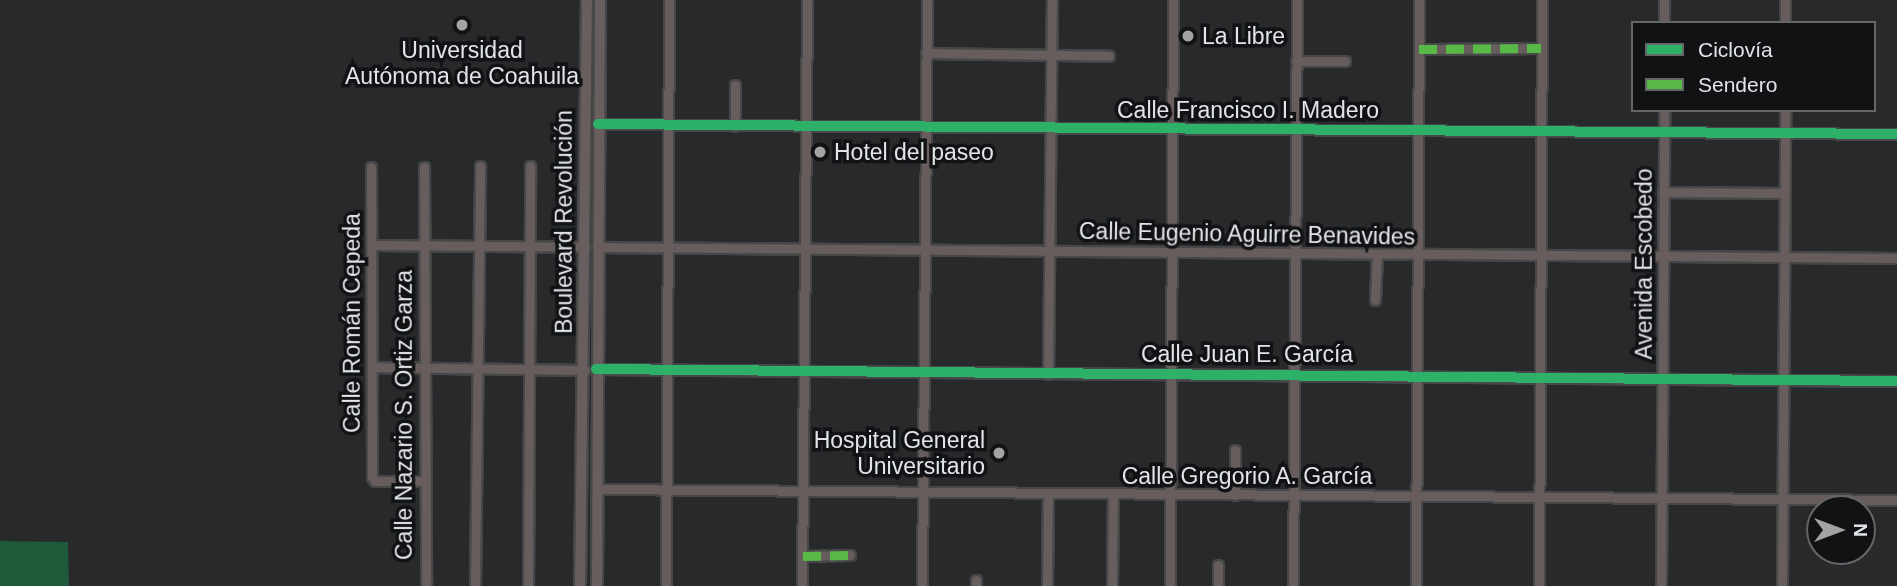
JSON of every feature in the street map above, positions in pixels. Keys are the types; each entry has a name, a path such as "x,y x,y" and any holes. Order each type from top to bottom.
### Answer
{"main road":[{"name":"Boulevard Revolución","path":"587,0 591,247"},
{"path":"589,586 591,247 598,124 600,0"},
{"path":"590,443 597,489 597,586"},
{"path":"580,586 590,443"}],"street":[{"path":"666,586 669,0"},
{"path":"802,586 807,0"},
{"path":"922,586 927,0"},
{"path":"1048,374 1052,0"},
{"path":"1170,586 1173,0"},
{"path":"1293,586 1297,0"},
{"path":"1416,586 1419,0"},
{"path":"1539,586 1542,0"},
{"path":"1664,0 1664,21"},
{"path":"1785,0 1785,21"},
{"path":"1419,49 1541,48"},
{"path":"926,53 1108,56"},
{"path":"1296,61 1345,61"},
{"path":"734,126 735,85"},
{"name":"Avenida Escobedo","path":"1661,586 1664,112"},
{"path":"1782,586 1784,112"},
{"name":"Calle Francisco I. Madero","path":"598,124 1172,131 1897,134"},
{"path":"475,586 480,166"},
{"path":"528,586 530,166"},
{"name":"Calle Román Cepeda","path":"371,167 372,479 423,481"},
{"name":"Calle Nazario S. Ortiz Garza","path":"424,167 425,585"},
{"path":"1663,192 1784,192"},
{"name":"Calle Eugenio Aguirre Benavides","path":"372,245 1897,258"},
{"path":"1376,300 1377,254"},
{"name":"Calle Juan E. García","path":"372,367 1897,381"},
{"path":"1235,495 1236,450"},
{"name":"Calle Gregorio A. García","path":"597,489 1897,500"},
{"path":"1047,586 1048,493"},
{"path":"1112,586 1113,494"},
{"path":"803,556 850,555"},
{"path":"1218,565 1218,586"}],"green space":[{"path":"0,541 68,542 69,586 0,586"}],"marked path":[{"path":"1419,49 1541,48"},
{"path":"803,556 850,555"}],"cycle path":[{"path":"598,124 1897,134"},
{"path":"596,369 1897,381"}],"place":[{"name":"Universidad Autónoma de Coahuila","path":"462,25"},
{"name":"La Libre","path":"1188,36"},
{"name":"Hotel del paseo","path":"820,152"},
{"name":"Hospital General Universitario","path":"999,453"}]}
